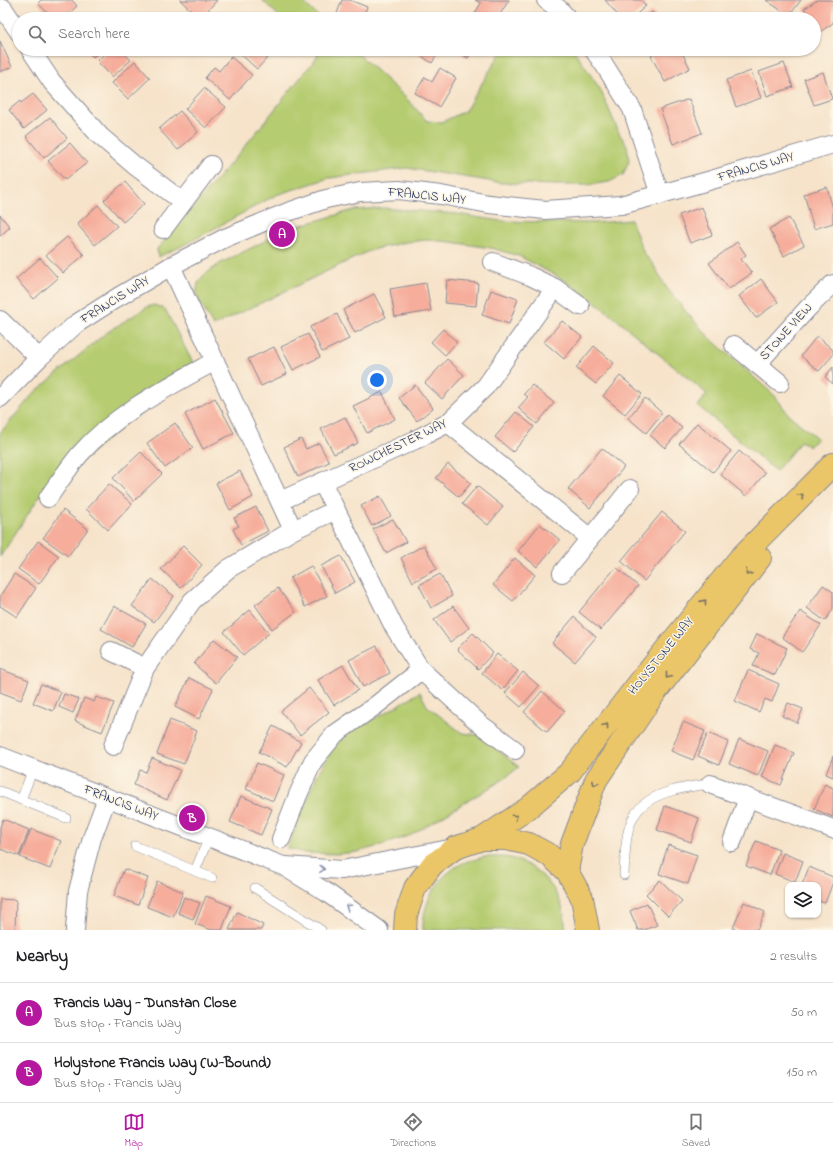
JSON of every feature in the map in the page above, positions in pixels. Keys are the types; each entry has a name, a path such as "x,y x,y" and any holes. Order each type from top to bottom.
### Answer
{"main road":[{"name":"HOLYSTONE WAY","path":"405,930 406,915 415,888 432,865 455,848 482,839 527,809 570,772 642,679 740,559 833,464"},
{"name":"HOLYSTONE WAY","path":"567,871 572,844 596,780 654,694 763,554 833,485"},
{"name":"HOLYSTONE WAY","path":"482,839 506,839 529,844 549,855 567,871 582,898 589,929"}],"street":[{"path":"546,0 562,12"},
{"path":"5,6 12,19"},
{"path":"35,56 52,82 100,136 183,202"},
{"path":"598,56 632,109 660,195"},
{"name":"FRANCIS WAY","path":"0,398 39,358 76,324 118,297 171,266 225,238 288,212 326,199 360,192 399,190 441,195 489,204 545,210 621,204 660,195 833,144"},
{"path":"163,229 211,165"},
{"path":"493,262 530,276 555,288 580,306"},
{"path":"171,266 293,530"},
{"name":"STONE VIEW","path":"757,364 808,308 833,284"},
{"name":"ROWCHESTER WAY","path":"280,501 415,440 448,423 486,386 555,288"},
{"path":"0,320 39,358"},
{"name":"STONE VIEW","path":"734,345 780,383"},
{"path":"48,498 80,454 111,425 147,400 215,361"},
{"path":"448,423 590,538"},
{"path":"322,482 394,627 421,670 480,724 514,750"},
{"path":"562,573 630,489"},
{"path":"113,746 145,668 192,601 228,569 293,530 336,510"},
{"path":"111,651 145,668"},
{"path":"281,839 298,794 313,761 335,734 375,706 421,670"},
{"name":"FRANCIS WAY","path":"0,756 283,866 332,897 379,930"},
{"path":"710,784 833,829"},
{"path":"75,930 78,891 92,838 107,798"},
{"path":"732,842 748,798"},
{"name":"FRANCIS WAY","path":"283,866 342,870 455,848"}],"lane":[{"path":"21,800 34,769"},
{"path":"624,875 626,842 632,820 642,806 659,795 683,788 710,784"},
{"path":"0,791 66,818"},
{"path":"195,871 209,837"},
{"path":"135,846 212,878"},
{"path":"255,888 321,930"}],"green space":[{"path":"262,0 301,0 314,12 275,12"},
{"path":"318,56 361,56 405,97 427,121 442,122 465,111 499,56 578,56 600,89 620,135 627,145 629,161 623,175 609,182 588,185 502,183 407,168 329,178 276,195 182,246 158,257 157,249 236,157"},
{"path":"384,208 457,214 501,221 595,223 631,220 644,254 653,264 666,287 688,314 711,339 775,396 789,415 817,438 809,447 801,441 776,471 698,406 707,394 598,304 562,279 519,256 491,248 427,240 406,242 371,250 213,326 196,295 198,283 204,275 221,263 291,228 354,210"},
{"path":"154,305 165,309 194,365 39,497 0,557 0,433 34,393 106,333 147,307"},
{"path":"420,692 427,706 462,733 479,735 519,767 504,779 411,835 357,852 337,854 306,853 287,848 317,775 339,741 356,728"},
{"path":"483,857 503,857 514,859 525,863 544,877 558,896 565,918 565,930 423,930 423,919 429,898 441,880 458,866 468,861"}],"building":[{"path":"41,0 72,0 77,6 71,12 46,12 38,3"},
{"path":"180,0 217,0 206,12 193,12"},
{"path":"342,0 350,0 367,7 365,12 338,12"},
{"path":"475,0 509,0 501,12 476,12 481,3"},
{"path":"605,0 641,0 646,6 639,12 615,12"},
{"path":"766,0 801,0 792,12 783,12"},
{"path":"817,0 832,0 833,23 821,31 821,12 806,12 804,9"},
{"path":"0,41 12,67 0,72"},
{"path":"102,56 127,56 131,60 112,77 97,61"},
{"path":"243,56 269,56 257,69"},
{"path":"422,56 436,56 432,63"},
{"path":"651,56 684,56 690,68 665,82"},
{"path":"231,57 252,75 230,100 205,78 214,67 219,71"},
{"path":"135,61 150,78 128,99 112,83"},
{"path":"784,63 793,87 767,96 759,72"},
{"path":"440,68 456,78 439,107 415,93 425,77 432,82"},
{"path":"751,71 761,98 736,107 726,80"},
{"path":"823,72 832,99 814,105 804,79"},
{"path":"204,88 226,107 206,128 185,109"},
{"path":"33,94 47,110 24,129 9,110 20,101 21,103"},
{"path":"689,99 702,133 673,144 660,109"},
{"path":"180,111 198,132 178,150 159,129"},
{"path":"50,117 67,138 44,158 26,136"},
{"path":"70,143 87,163 65,180 48,161"},
{"path":"125,182 144,204 123,222 104,200"},
{"path":"827,187 833,209 833,223 814,229 804,194"},
{"path":"98,205 117,226 95,245 77,224"},
{"path":"702,207 712,235 690,243 679,215"},
{"path":"0,215 10,227 0,236"},
{"path":"789,218 804,245 784,256 769,229"},
{"path":"67,237 84,255 63,273 46,255"},
{"path":"737,242 746,255 741,259 752,273 729,289 709,263"},
{"path":"40,258 58,278 34,299 16,279"},
{"path":"761,279 778,302 756,318 739,296"},
{"path":"447,280 478,283 476,306 445,303"},
{"path":"426,283 431,311 395,317 390,289"},
{"path":"491,290 518,299 509,324 482,315"},
{"path":"374,294 386,317 355,333 343,310"},
{"path":"337,314 349,339 322,352 310,327"},
{"path":"562,321 582,337 564,359 544,342"},
{"path":"443,329 457,342 445,355 431,342"},
{"path":"308,334 320,357 293,370 281,347"},
{"path":"817,336 833,350 833,355 819,371 801,356"},
{"path":"594,346 614,363 596,384 576,368"},
{"path":"274,347 287,374 261,386 248,359"},
{"path":"447,359 464,375 442,399 425,383"},
{"path":"833,367 833,384 825,377"},
{"path":"620,376 642,394 625,414 603,396"},
{"path":"415,385 433,408 417,421 399,398"},
{"path":"532,385 554,403 537,424 518,408 528,397 524,394"},
{"path":"382,392 395,419 367,433 353,406"},
{"path":"215,398 234,433 203,449 185,414"},
{"path":"645,398 662,413 646,433 628,418"},
{"path":"516,412 534,427 513,452 495,437"},
{"path":"667,415 682,428 665,448 650,435"},
{"path":"345,417 358,443 334,454 321,429"},
{"path":"175,423 193,448 165,468 147,443"},
{"path":"697,423 731,451 713,472 679,444"},
{"path":"301,439 306,449 319,443 329,462 298,477 284,447"},
{"path":"602,448 624,467 590,508 568,489"},
{"path":"739,451 765,473 746,496 720,474"},
{"path":"141,452 162,474 134,501 113,478"},
{"path":"448,464 471,483 459,497 436,478"},
{"path":"240,471 253,497 230,510 216,483"},
{"path":"109,484 132,504 108,530 86,509"},
{"path":"477,486 503,507 488,525 462,504"},
{"path":"380,496 391,516 372,526 361,506"},
{"path":"256,507 268,531 241,545 233,529 239,526 234,518"},
{"path":"63,510 88,529 68,556 43,538"},
{"path":"662,512 685,531 644,581 621,561"},
{"path":"393,519 406,542 386,553 373,529"},
{"path":"540,524 560,540 537,567 518,551"},
{"path":"38,541 59,556 39,584 18,569"},
{"path":"424,545 437,569 413,582 401,558"},
{"path":"183,546 202,565 181,588 161,569"},
{"path":"341,556 355,582 335,593 321,566"},
{"path":"515,558 535,575 513,601 493,585"},
{"path":"311,566 327,596 305,607 290,578"},
{"path":"616,567 638,586 601,630 579,612"},
{"path":"14,574 36,588 17,617 0,606 0,596"},
{"path":"440,574 452,596 431,608 419,585"},
{"path":"152,579 174,596 154,622 132,606"},
{"path":"823,585 833,592 833,609 825,621 807,608"},
{"path":"278,588 296,612 272,629 255,605"},
{"path":"114,606 146,624 132,647 101,629"},
{"path":"453,606 469,628 450,642 434,620"},
{"path":"250,610 269,633 243,655 224,632"},
{"path":"800,611 821,625 802,652 782,637"},
{"path":"574,617 596,637 575,662 552,643"},
{"path":"473,633 493,653 478,669 457,649"},
{"path":"757,634 787,648 775,675 753,666 759,653 750,649"},
{"path":"214,639 237,657 216,683 194,664"},
{"path":"377,646 390,673 363,687 349,660"},
{"path":"497,654 518,671 502,690 482,673"},
{"path":"343,665 358,690 334,705 318,680"},
{"path":"0,669 29,680 21,700 0,692"},
{"path":"748,670 779,684 772,702 765,699 759,712 735,701"},
{"path":"523,672 539,686 521,707 505,693"},
{"path":"189,678 213,689 199,719 175,707"},
{"path":"41,684 61,692 53,711 33,703"},
{"path":"309,688 329,712 300,735 281,711"},
{"path":"542,691 565,711 547,732 524,712"},
{"path":"64,694 79,699 73,713 59,707"},
{"path":"96,697 114,703 102,732 75,721 84,698 94,702"},
{"path":"788,703 803,709 797,723 782,716"},
{"path":"170,720 197,731 184,764 157,754"},
{"path":"683,722 705,731 693,760 671,751"},
{"path":"273,726 301,742 287,767 259,752"},
{"path":"708,733 728,742 719,765 698,756"},
{"path":"739,739 768,751 758,776 729,764"},
{"path":"775,745 794,753 781,785 762,777"},
{"path":"833,756 833,777 826,774"},
{"path":"152,758 180,770 167,800 134,785 140,770 146,772"},
{"path":"257,763 284,775 273,801 246,789"},
{"path":"825,784 833,788 833,817 814,809"},
{"path":"241,796 272,809 261,835 230,822"},
{"path":"665,806 699,818 691,842 657,830"},
{"path":"3,819 29,830 19,856 0,849 0,827"},
{"path":"31,829 61,841 50,869 20,857"},
{"path":"756,841 779,850 770,875 746,866"},
{"path":"668,845 697,855 688,884 659,874"},
{"path":"783,853 803,861 795,882 775,874"},
{"path":"809,867 833,877 833,882 825,903 821,902 821,882 803,882"},
{"path":"124,869 148,878 138,905 114,896"},
{"path":"660,880 682,901 668,916 646,894"},
{"path":"157,881 183,892 173,917 147,907"},
{"path":"206,896 231,906 222,930 212,930 195,924"},
{"path":"184,897 200,903 193,919 178,913"},
{"path":"0,899 16,900 15,930 0,930"},
{"path":"744,902 765,912 757,930 738,930 733,928"},
{"path":"647,903 657,925 644,930 638,930 630,911"},
{"path":"237,912 263,925 261,930 229,930"}],"place":[{"name":"Francis Way - Dunstan Close","path":"282,234"},
{"name":"Holystone Francis Way (W-Bound)","path":"192,818"}]}
